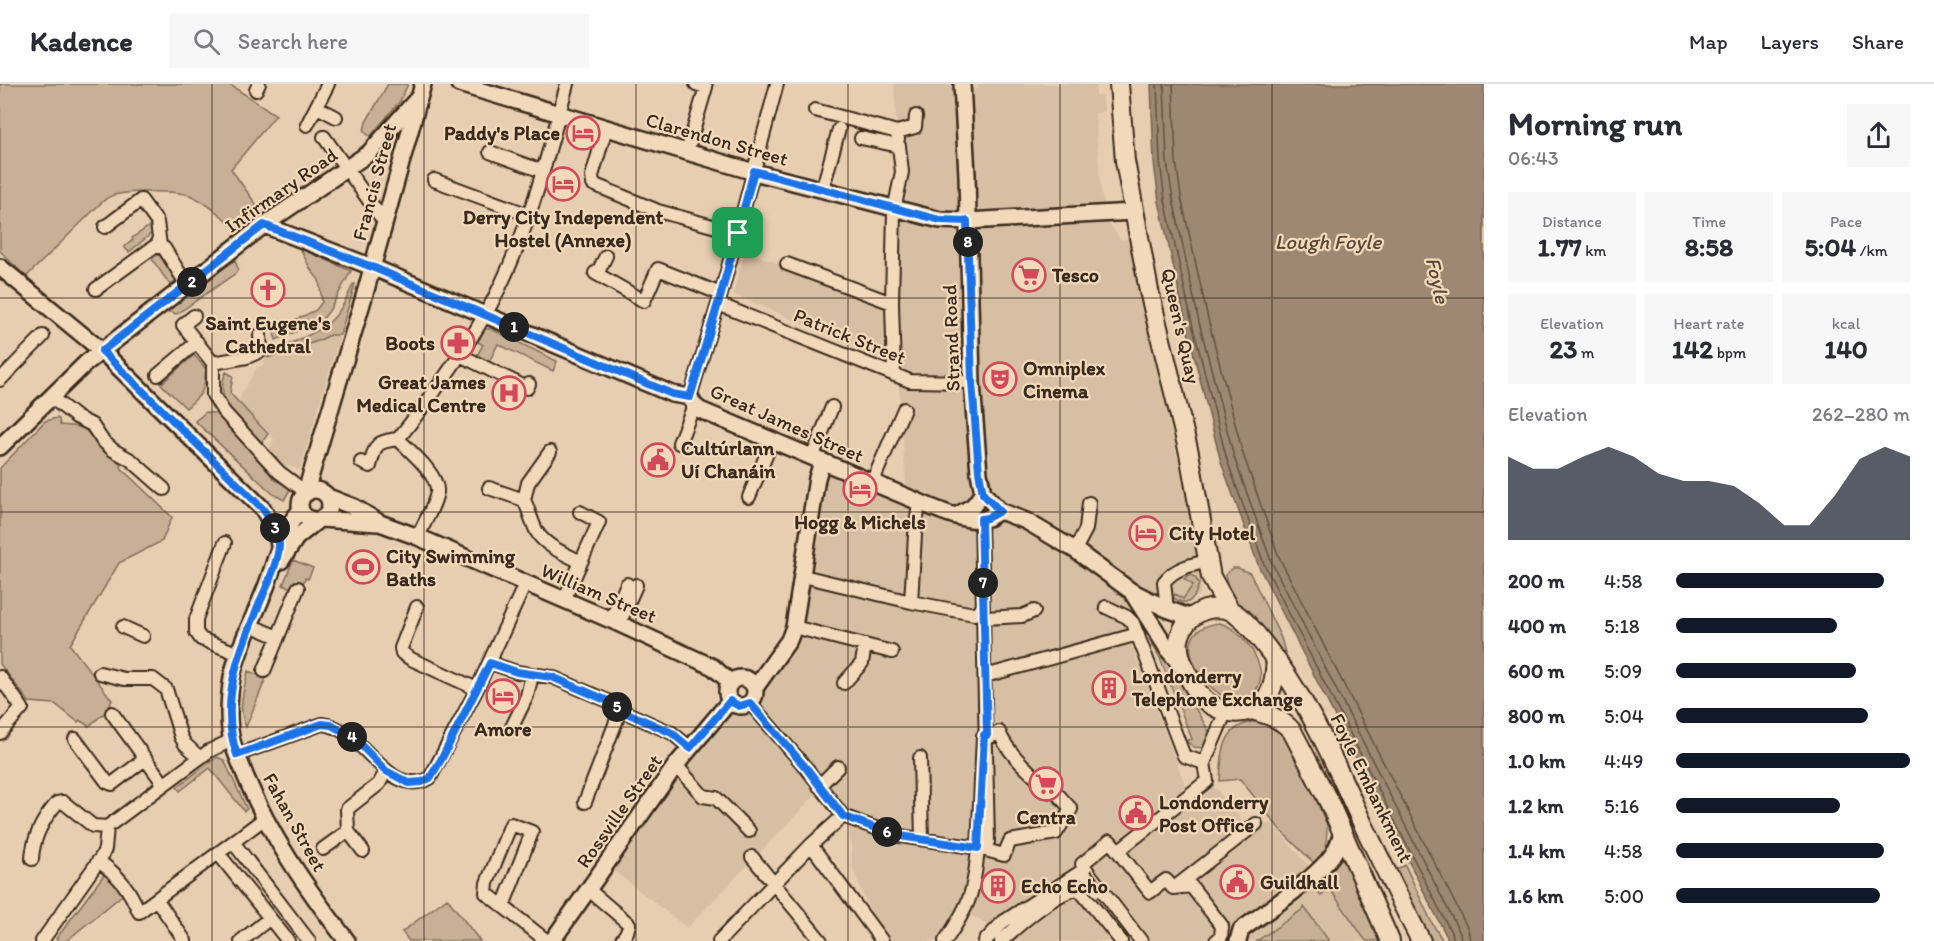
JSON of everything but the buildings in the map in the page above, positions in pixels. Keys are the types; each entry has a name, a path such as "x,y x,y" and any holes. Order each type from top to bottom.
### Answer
{"highway":[{"name":"Queen's Quay","path":"1119,84 1125,161 1149,291 1189,453 1210,569 1229,609"},
{"name":"Queen's Quay","path":"1195,615 1210,569"},
{"path":"1212,608 1229,609 1251,628 1276,659 1271,691 1260,705 1239,714 1212,706 1202,697 1184,668 1179,649 1179,641 1185,625 1195,615 1212,608"},
{"name":"Foyle Embankment","path":"1276,659 1313,717 1420,941"},
{"path":"1252,710 1277,718 1292,731 1329,802 1390,941"}],"main road":[{"name":"Clarendon Street","path":"459,84 754,171 894,210 940,220 967,221 1134,212"},
{"name":"Strand Road","path":"962,84 967,175 972,382 979,472 983,494"},
{"name":"Infirmary Road","path":"0,447 86,363 264,225 369,153 421,91"},
{"name":"Francis Street","path":"307,493 421,91"},
{"name":"Great James Street","path":"264,225 372,267 692,401 700,410 919,502 956,516 981,519 1000,511"},
{"path":"0,267 102,351 263,509 277,533 279,546"},
{"path":"86,363 104,367 147,404 169,417"},
{"path":"751,690 740,678 730,682 727,692 730,701 739,706 789,640 794,627 803,576 817,478 817,460"},
{"path":"315,463 318,481 326,495 330,510 320,520 309,519 301,510 301,500 307,493 315,490 326,495"},
{"path":"956,516 973,506 983,494 1000,511 1026,521 1075,550 1131,591 1167,609 1195,615"},
{"name":"William Street","path":"326,495 354,507 380,523 418,537 615,622 713,667 730,682"},
{"path":"263,509 283,515 301,510"},
{"name":"Fahan Street","path":"301,510 291,520 279,546 271,576 239,654 233,676 229,717 232,740 237,755 265,818 314,898 347,941"},
{"name":"William Street","path":"320,520 380,523"},
{"name":"Fahan Street","path":"271,576 296,538 320,520"},
{"path":"1131,591 1169,651 1184,668"},
{"name":"Rossville Street","path":"549,941 589,890 676,765 730,701"},
{"path":"1328,861 1332,834 1329,802"},
{"path":"1240,936 1328,861 1334,853 1342,832"}],"street":[{"path":"307,125 328,84"},
{"path":"361,462 370,466 376,444 381,441 398,439 460,355 485,315 529,215 567,84"},
{"path":"679,443 777,84"},
{"path":"687,152 703,85"},
{"path":"316,106 336,117"},
{"path":"815,110 897,132 915,127 916,116"},
{"path":"606,128 592,176 593,184 658,211 738,233"},
{"path":"822,190 839,129"},
{"path":"894,375 892,303 894,210 902,172 897,132"},
{"path":"324,137 385,223"},
{"path":"861,138 899,146"},
{"path":"490,152 542,171"},
{"path":"434,180 529,215"},
{"path":"105,227 141,200 157,222 160,246"},
{"path":"96,289 151,248 160,246 164,248 187,285"},
{"name":"Patrick Street","path":"606,256 597,274 644,301 658,269 720,299 910,381 972,382"},
{"path":"787,264 892,303"},
{"path":"194,316 183,325 213,363 213,395 224,412 279,472 307,493"},
{"path":"213,363 247,357 261,351 260,335"},
{"path":"0,380 43,336"},
{"path":"158,375 197,342"},
{"path":"460,355 500,372 527,388 529,384"},
{"path":"51,397 76,417 92,425 102,440 113,450 131,460 164,489"},
{"path":"817,460 832,407"},
{"path":"872,483 904,409"},
{"path":"398,439 432,474 435,482 436,492 418,537"},
{"path":"749,497 772,441"},
{"path":"550,452 528,483 524,500 538,533 557,550 581,562"},
{"path":"489,488 524,500"},
{"path":"911,602 919,502"},
{"path":"1075,550 1086,529 1089,503"},
{"path":"564,600 599,522 580,512"},
{"path":"945,941 965,912 975,883 983,845 987,735 981,519"},
{"path":"225,543 196,619 196,632 201,639 239,654"},
{"path":"1167,609 1164,582 1170,574 1196,564 1210,569"},
{"path":"803,576 911,602 974,614 983,612 1022,616 1034,611"},
{"path":"237,755 322,724 331,725 352,736 386,771 409,783 422,782 430,778 490,663 525,584"},
{"path":"615,622 631,585"},
{"path":"264,671 298,588"},
{"path":"417,607 401,648 402,653 477,689"},
{"path":"1106,607 1127,617 1133,623 1184,756 1204,763"},
{"path":"250,626 278,637"},
{"path":"123,627 147,638"},
{"path":"794,627 892,652"},
{"path":"985,676 1138,634"},
{"path":"844,683 862,663 865,645"},
{"path":"490,663 517,672 552,677 615,704 619,714 585,802"},
{"path":"100,673 124,679 153,680 166,689 181,737 200,758"},
{"path":"511,729 527,696 532,675"},
{"path":"0,677 22,708 0,733"},
{"path":"751,690 843,816 894,835 983,845 1004,855 1010,841 1056,833 1071,809 1053,789 1051,792 1011,752 999,732 990,737 987,735"},
{"path":"618,709 672,733 690,748"},
{"path":"1118,851 1207,781 1204,763 1226,711"},
{"path":"112,713 163,783"},
{"path":"75,739 107,782 112,784 145,759"},
{"path":"32,859 37,833 57,803 63,802 93,826 107,827 208,751 232,740"},
{"path":"920,758 922,839"},
{"path":"676,765 703,796 716,798 749,831"},
{"path":"819,786 838,767"},
{"path":"363,851 348,831 346,809 379,783 386,771"},
{"path":"718,941 811,845 843,816"},
{"path":"98,861 123,881 131,892 139,912 265,818"},
{"path":"503,906 532,832 511,824 487,883 486,893 503,906 549,941"},
{"path":"42,941 105,849 107,827"},
{"path":"1173,888 1256,830"},
{"path":"323,849 348,831"},
{"path":"1141,941 1082,864 1110,841 1150,892 1166,880 1173,888"},
{"path":"233,842 309,941"},
{"path":"811,845 882,941"},
{"path":"218,853 288,941"},
{"path":"752,856 820,941"},
{"path":"985,941 1003,922 1082,871 1087,884 1121,941"},
{"path":"1002,941 1025,919 1069,890 1087,884"},
{"path":"1087,884 1136,941"},
{"path":"1173,888 1191,886 1222,926 1221,937 1216,941"},
{"name":"Rossville Street","path":"589,890 629,924 621,941"},
{"path":"157,900 185,941"},
{"path":"241,941 270,918"},
{"path":"1226,941 1240,936"}],"shaded area":[{"path":"0,84 229,84 276,115 231,169 260,210 246,219 243,230 239,234 217,213 192,196 153,192 112,195 102,202 26,277 0,251"},
{"path":"388,84 408,84 400,101 370,137 364,131 366,122"},
{"path":"894,84 947,84 978,89 978,84 1096,84 1096,95 1103,96 1104,111 1095,113 1101,191 1110,225 1121,240 1129,238 1203,573 1200,594 1189,604 1176,605 1131,644 1186,787 1216,788 1243,822 1272,824 1329,889 1366,941 1141,941 1083,866 991,929 981,920 959,909 943,937 938,941 892,941 871,913 852,867 849,824 821,789 687,928 609,867 796,627 823,472 907,499 899,386 901,364 733,294 745,251 897,307 897,132"},
{"path":"154,223 152,233 129,252 124,247 133,240 132,238"},
{"path":"300,248 351,271 321,321 276,340 274,333 278,328 316,310 322,302 319,280"},
{"path":"158,254 179,278 170,285 152,259"},
{"path":"235,260 238,269 236,273 177,314 169,312 169,310"},
{"path":"355,284 340,335 330,335 267,358 327,325 345,302"},
{"path":"485,329 491,329 557,361 553,371 498,344 488,364 476,357 483,345 478,342"},
{"path":"330,335 340,335 300,469 278,464 267,455 274,439 239,403 241,395 256,369 264,364 263,360"},
{"path":"194,355 206,369 204,383 202,392 186,408 161,384"},
{"path":"226,372 233,376 230,393 268,434 259,446 237,421 226,403 223,383"},
{"path":"206,412 219,414 275,480 291,488 284,500 273,494 195,421"},
{"path":"57,418 60,425 83,427 103,451 118,461 123,470 172,517 162,541 119,563 70,645 112,700 108,710 89,726 79,720 78,722 55,704 29,702 0,664 0,468 45,421"},
{"path":"293,560 313,568 303,584 294,581 291,588 283,585"},
{"path":"1233,568 1250,573 1281,638 1288,663 1250,611 1235,602 1226,591 1229,590 1225,575"},
{"path":"1188,575 1195,577 1199,584 1194,597 1188,602 1181,602 1173,598 1175,594 1183,599 1193,585 1184,579"},
{"path":"1219,623 1239,634 1255,656 1260,669 1260,681 1255,691 1244,699 1232,700 1206,682 1191,654 1192,640 1201,629"},
{"path":"1152,637 1209,731 1210,735 1204,748 1194,747 1186,741 1192,739 1159,656 1149,639"},
{"path":"248,671 266,678 246,727 242,706"},
{"path":"1263,721 1281,730 1303,769 1327,825 1326,850 1315,864 1282,832 1240,779 1220,781 1224,748 1232,732 1240,726"},
{"path":"217,757 224,760 247,809 244,811 210,768 180,791 177,787"},
{"path":"1342,846 1382,941 1366,941 1330,889 1321,896 1317,888 1318,879"},
{"path":"1405,865 1443,941 1429,941 1393,871"},
{"path":"106,872 126,892 66,941 58,941 56,939"},
{"path":"1081,876 1132,941 992,941 1007,924"},
{"path":"447,898 480,941 409,941 402,932"},
{"path":"1304,907 1329,941 1257,941 1303,909"}],"water":[{"name":"Lough Foyle","path":"1151,84 1484,84 1484,941 1449,941 1259,567 1221,462 1186,324 1159,201 1154,163"}],"place":[{"name":"Paddy's Place","path":"583,133"},
{"name":"Derry City Independent Hostel (Annexe)","path":"563,184"},
{"name":"Tesco","path":"1029,275"},
{"name":"Saint Eugene's Cathedral","path":"268,290"},
{"name":"Boots","path":"458,343"},
{"name":"Omniplex Cinema","path":"1000,379"},
{"name":"Great James Medical Centre","path":"509,393"},
{"name":"Cultúrlann Uí Chanáin","path":"658,460"},
{"name":"Hogg & Michels","path":"860,489"},
{"name":"City Hotel","path":"1146,533"},
{"name":"City Swimming Baths","path":"363,567"},
{"name":"Londonderry Telephone Exchange","path":"1109,688"},
{"name":"Amore","path":"503,696"},
{"name":"Centra","path":"1046,784"},
{"name":"Londonderry Post Office","path":"1136,813"},
{"name":"Guildhall","path":"1237,882"},
{"name":"Echo Echo","path":"998,886"}],"route":[{"path":"754,171 894,210 940,220 967,221 972,382 979,472 983,494 1000,511 981,519 987,735 984,735 978,848 894,835 843,816 807,769 750,703 739,706 730,701 690,748 672,733 618,709 615,704 552,677 517,672 490,663 442,758 430,778 422,782 409,783 386,771 352,736 331,725 322,724 237,755 232,740 229,717 233,676 239,654 271,576 279,546 277,533 263,509 102,351 264,225 372,267 672,394 690,397 738,233 754,171"}],"water label":[{"name":"Foyle","path":"1438,280"}]}
